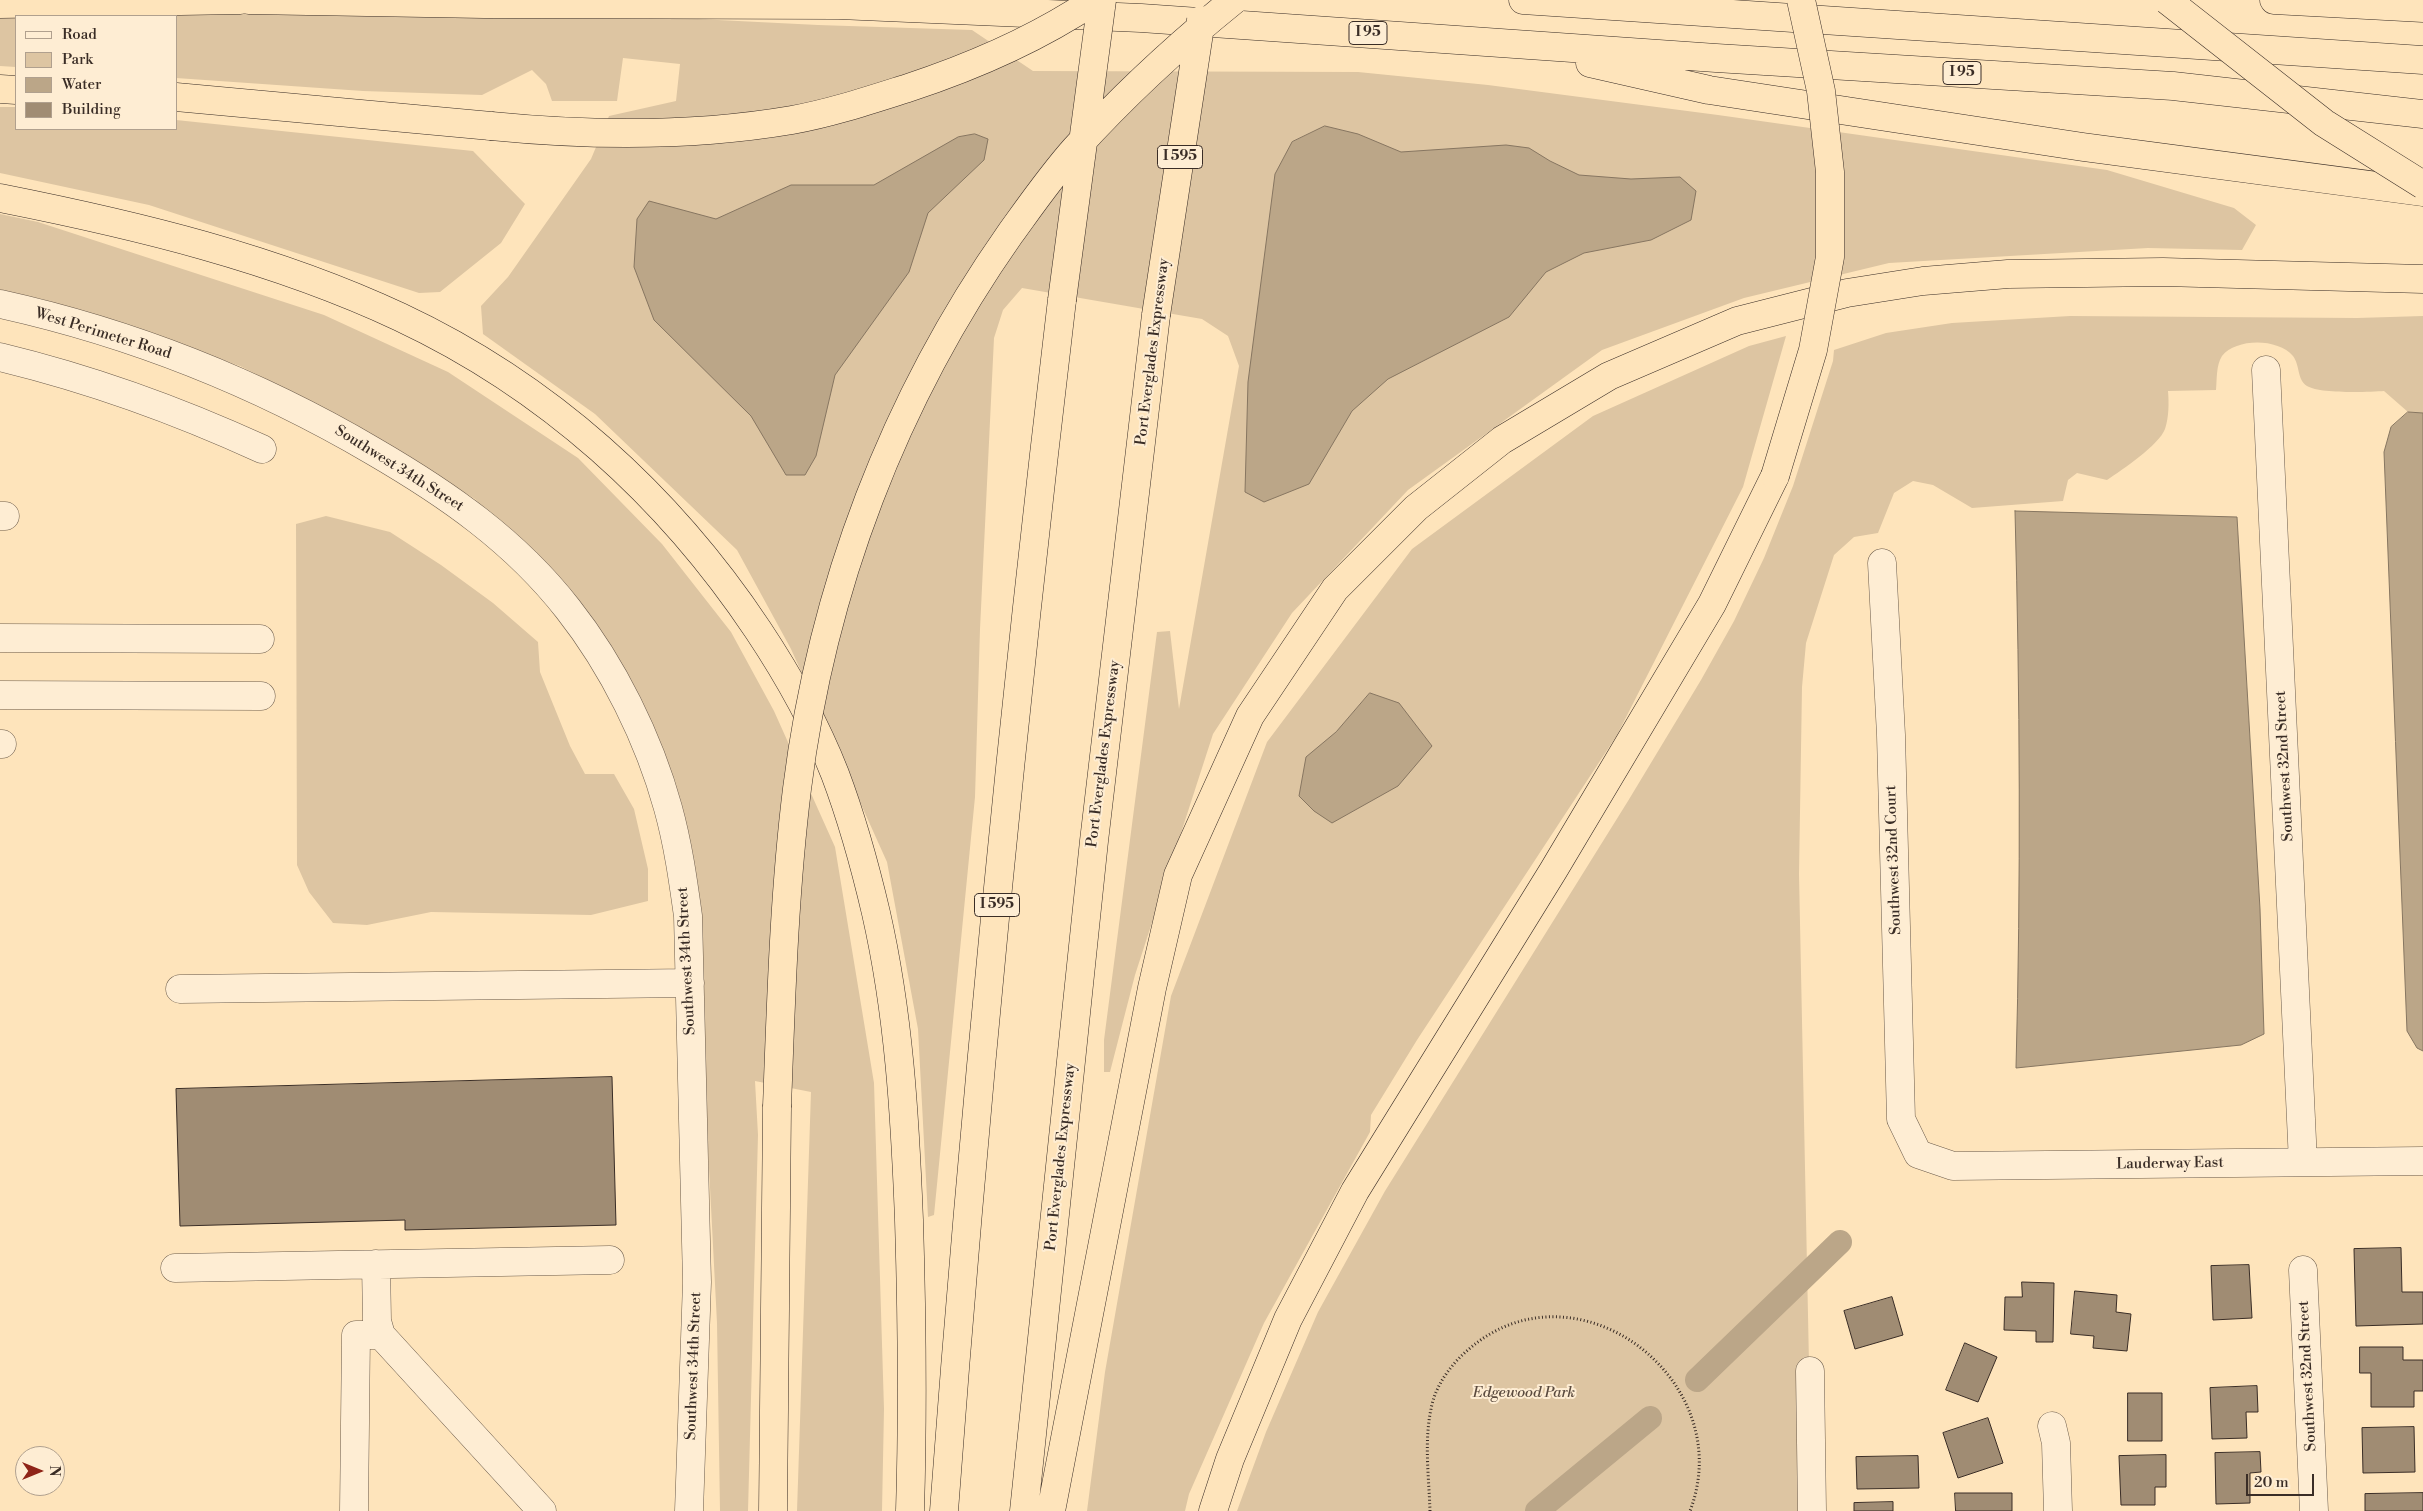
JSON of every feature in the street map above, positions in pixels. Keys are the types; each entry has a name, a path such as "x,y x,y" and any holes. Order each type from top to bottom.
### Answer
{"highway":[{"path":"0,4 240,0"},
{"name":"I 95","path":"249,0 484,4 839,5 1141,18 2173,86 2423,114"},
{"path":"178,97 584,134 646,134 712,130 793,120 843,108 957,72 1015,48 1095,0"},
{"name":"I 595","path":"944,1511 971,1186 1004,827 1062,300 1102,0"},
{"name":"Port Everglades Expressway","path":"1024,1511 1094,841 1156,315 1204,0"},
{"path":"773,1511 777,1107 787,885 797,787 811,705 830,619 872,490 902,417 936,350 981,276 1027,210 1072,152 1130,90 1182,42 1234,0"},
{"path":"1523,0 2423,60"},
{"path":"1213,1511 1230,1459 1288,1319 1355,1191 1553,871 1712,604 1775,476 1813,350 1830,257 1830,172 1821,91 1801,0"},
{"path":"2166,0 2324,123 2423,185"},
{"path":"2274,0 2423,8"},
{"path":"1500,42 1709,90 2083,147 2423,192"},
{"path":"0,89 15,90"},
{"path":"0,198 167,236 286,271 400,318 454,345 542,400 586,435 666,512 702,552 734,594 788,677 814,726 834,773 864,864 886,963 894,1010 906,1150 912,1340 910,1511"},
{"path":"1051,1511 1152,988 1178,875 1250,716 1335,589 1416,508 1502,440 1609,376 1737,321 1847,293 1923,281 2017,274 2163,272 2423,279"}],"street":[{"name":"West Perimeter Road","path":"0,304 95,329 204,367"},
{"path":"0,357 134,395 198,420 262,449"},
{"name":"Southwest 34th Street","path":"204,367 324,423 438,490 500,537 537,573 570,612 620,692 648,752 668,807 680,861 688,916 697,1282 689,1511"},
{"name":"Southwest 32nd Street","path":"2266,370 2303,1162"},
{"name":"Southwest 32nd Court","path":"1882,563 1891,735 1901,1119 1918,1154"},
{"path":"0,638 260,639"},
{"path":"0,695 261,696"},
{"path":"180,989 690,983"},
{"name":"Lauderway East","path":"1918,1154 1953,1166 2423,1161"},
{"path":"175,1268 610,1260"},
{"path":"376,1264 377,1321 381,1335 542,1511"},
{"name":"Southwest 32nd Street","path":"2303,1270 2314,1511"},
{"path":"354,1511 356,1334 381,1335"},
{"path":"1810,1370 1812,1511"},
{"path":"2052,1426 2056,1442 2058,1511"}],"path":[{"path":"1430,1511 1428,1427 1431,1408 1438,1388 1462,1355 1494,1331 1528,1319 1546,1316 1578,1318 1605,1326 1647,1350 1672,1378 1682,1396 1696,1433 1698,1472 1696,1491 1690,1511"}],"green space":[{"path":"0,8 478,8 818,25 972,30 1033,71 1358,72 1488,85 1718,115 2107,170 2234,208 2256,225 2242,250 2148,248 1889,263 1744,298 1602,350 1408,490 1292,613 1213,734 1135,975 1110,1072 1104,1072 1104,1040 1157,632 1170,631 1179,709 1239,366 1228,336 1202,319 1022,288 1003,310 994,338 980,629 975,797 934,1215 928,1217 918,1029 887,862 791,649 737,550 595,414 483,334 481,306 508,277 591,159 609,116 676,101 680,64 623,58 617,101 552,101 546,84 532,70 482,95 363,91 178,78 178,15 15,15 15,67 0,66"},
{"path":"0,107 15,107 15,130 178,130 178,120 473,151 525,204 501,243 440,292 419,293 149,205 0,173"},
{"path":"0,214 38,222 324,315 448,372 578,458 662,544 731,632 774,711 835,847 874,1083 884,1409 882,1511 797,1511 811,1092 755,1081 758,1135 748,1511 720,1511 717,1323 693,858 664,752 598,631 475,499 353,423 240,366 42,299 0,291"},
{"name":"Edgewood Park","path":"2070,316 2357,318 2423,316 2423,413 2408,412 2384,391 2344,392 2313,389 2304,383 2293,356 2286,350 2268,343 2247,343 2228,350 2222,356 2218,368 2216,390 2168,391 2167,420 2161,435 2139,457 2107,480 2077,473 2068,480 2063,501 1972,508 1933,485 1913,481 1894,493 1878,533 1854,537 1834,555 1806,643 1802,687 1799,874 1812,1511 1237,1511 1266,1432 1318,1312 1385,1191 1628,801 1701,680 1734,621 1764,558 1793,486 1833,361 1834,350 1886,333 1952,323"},
{"path":"1786,336 1743,487 1617,735 1417,1040 1371,1115 1370,1132 1264,1323 1189,1494 1185,1511 1087,1511 1105,1372 1171,996 1267,742 1412,549 1593,416 1749,346"},
{"path":"326,516 390,532 441,565 493,603 538,642 540,672 570,746 585,774 614,774 634,809 648,869 648,901 591,915 431,912 367,925 333,923 309,892 297,865 296,524"}],"water":[{"path":"1325,126 1358,134 1401,152 1506,145 1529,148 1579,175 1631,179 1680,177 1696,191 1691,220 1651,240 1584,253 1546,272 1509,317 1388,379 1352,411 1309,484 1264,502 1245,492 1248,382 1275,174 1292,142"},
{"path":"975,134 988,139 984,160 928,213 909,272 835,375 816,456 805,475 786,475 751,416 654,320 634,267 637,219 649,201 716,219 791,185 874,185 958,137"},
{"path":"2408,412 2423,413 2423,1051 2417,1048 2407,1031 2384,452 2391,427"},
{"path":"2015,511 2237,517 2260,909 2264,1034 2241,1045 2016,1068 2019,929 2019,789"},
{"path":"1370,693 1399,703 1432,746 1398,786 1332,823 1314,811 1299,796 1306,757 1336,732"}],"building":[{"path":"612,1077 616,1225 405,1230 405,1220 180,1226 176,1089"},
{"path":"2401,1248 2402,1292 2423,1292 2423,1324 2356,1326 2354,1249"},
{"path":"2249,1265 2252,1318 2213,1320 2211,1266"},
{"path":"2022,1282 2054,1283 2053,1342 2036,1342 2036,1331 2004,1330 2005,1297 2022,1297"},
{"path":"2075,1291 2117,1295 2116,1312 2131,1314 2127,1351 2093,1348 2094,1336 2071,1334"},
{"path":"1892,1297 1903,1335 1855,1349 1844,1311"},
{"path":"1965,1343 1997,1357 1978,1402 1946,1390"},
{"path":"2360,1347 2403,1347 2403,1360 2423,1360 2423,1391 2414,1391 2414,1407 2371,1407 2371,1373 2360,1373"},
{"path":"2257,1386 2258,1412 2246,1412 2247,1438 2212,1439 2210,1388"},
{"path":"2128,1393 2162,1393 2162,1441 2128,1441"},
{"path":"1988,1418 2003,1463 1958,1478 1943,1433"},
{"path":"2414,1427 2415,1472 2363,1473 2362,1428"},
{"path":"2260,1452 2261,1472 2250,1473 2250,1503 2216,1504 2215,1453"},
{"path":"2166,1455 2166,1487 2155,1487 2155,1505 2121,1505 2119,1456"},
{"path":"1918,1456 1919,1488 1857,1489 1856,1457"},
{"path":"1955,1493 2012,1493 2012,1511 1956,1511"},
{"path":"2423,1493 2423,1511 2365,1511 2365,1494"},
{"path":"1893,1502 1893,1511 1854,1511 1854,1503"}],"waterway":[{"path":"1697,1380 1840,1242"},
{"path":"1537,1511 1650,1418"}]}
